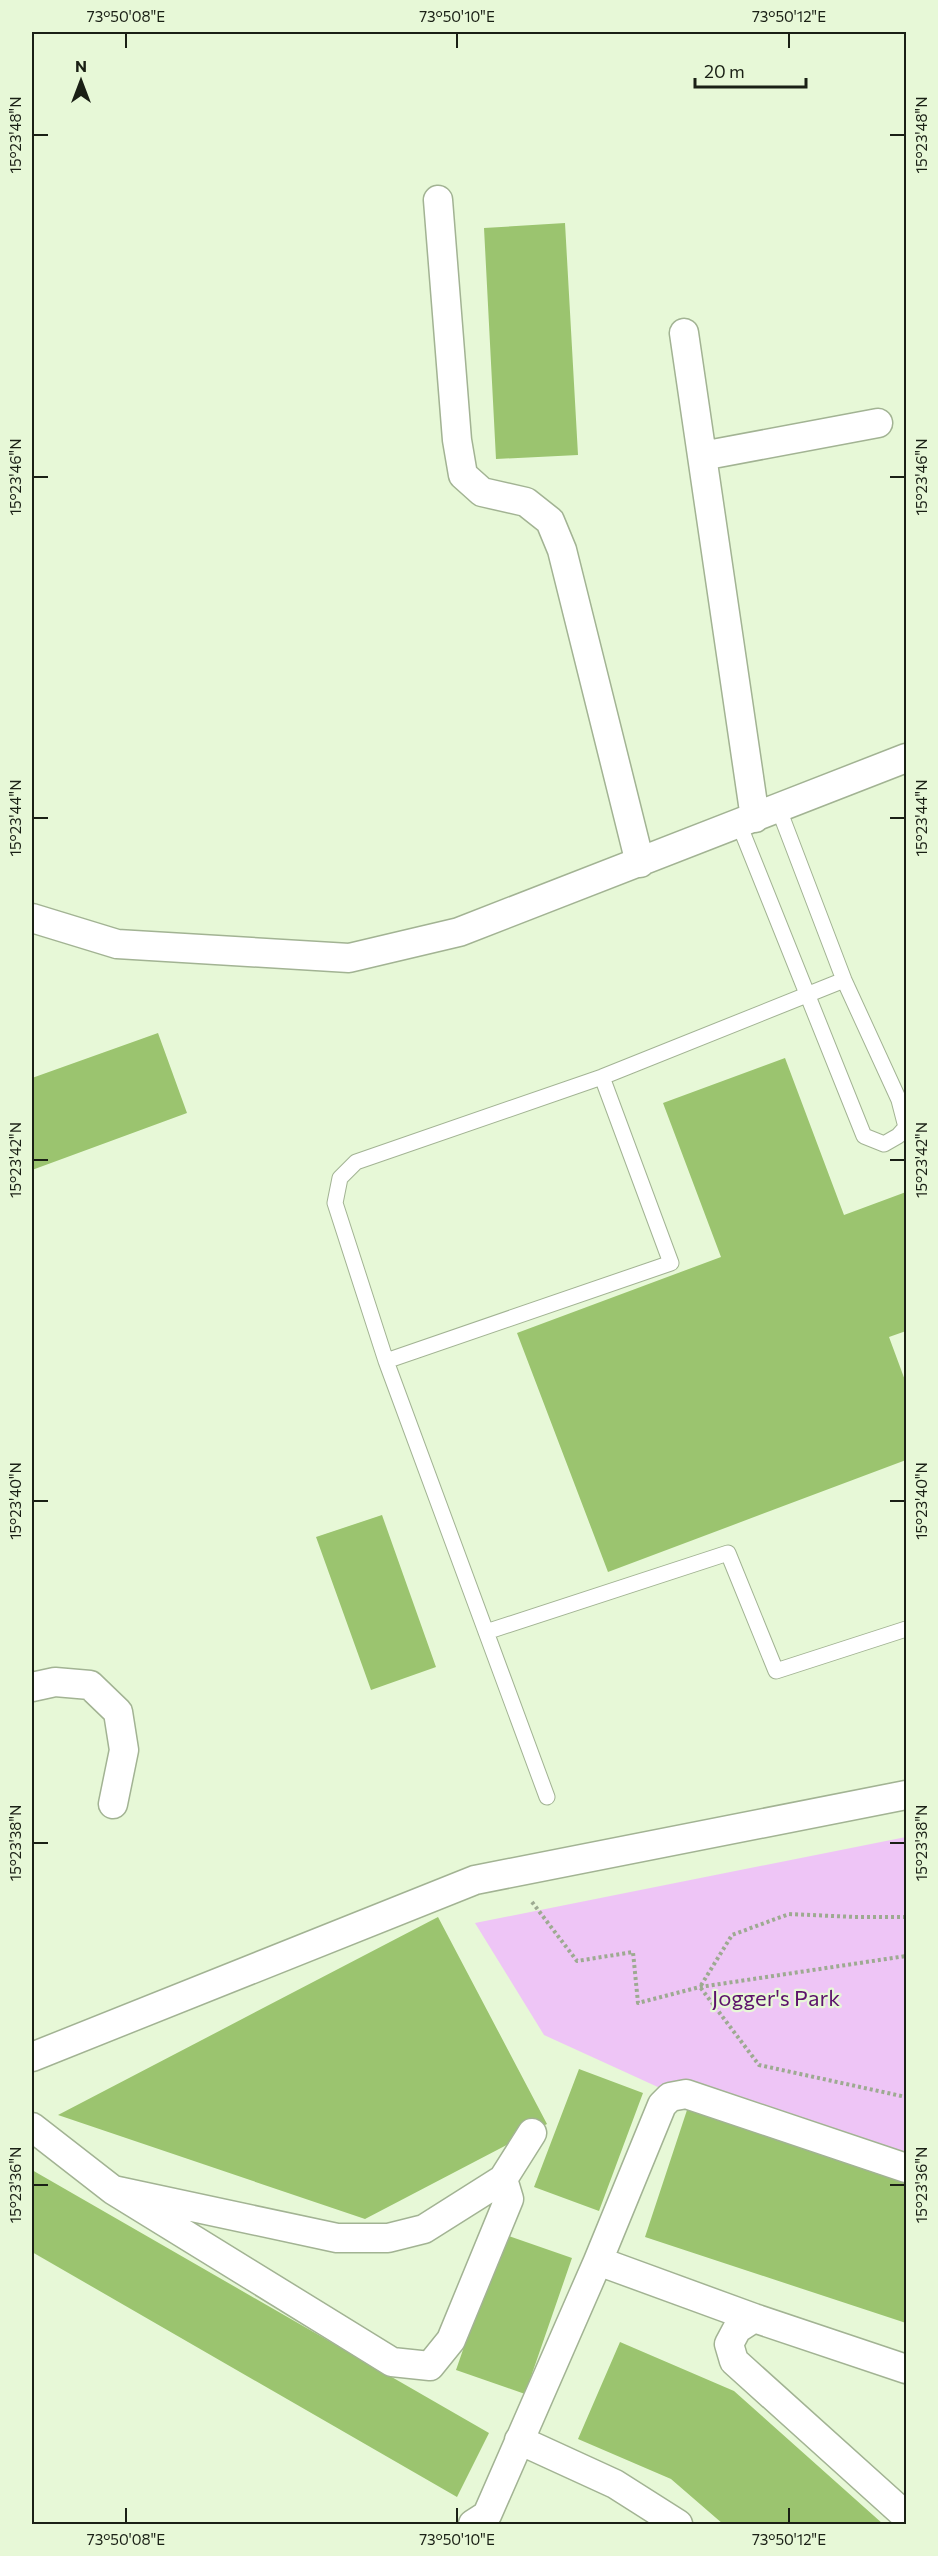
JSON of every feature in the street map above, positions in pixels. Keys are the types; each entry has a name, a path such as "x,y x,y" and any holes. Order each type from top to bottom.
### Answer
{"street":[{"path":"438,200 457,440 463,475 482,492 526,502 550,521 562,550 640,863"},
{"path":"684,333 758,816"},
{"path":"702,456 878,423"},
{"path":"32,918 117,944 349,957 459,932 906,758"},
{"path":"32,1687 55,1682 90,1685 118,1712 124,1750 112,1804"},
{"path":"32,2057 475,1880 906,1795"},
{"path":"488,2521 519,2440 598,2261 663,2105 670,2097 686,2094 906,2168"},
{"path":"32,2127 112,2190 392,2362 430,2366 451,2340 509,2199 503,2179"},
{"path":"112,2190 337,2238 388,2238 424,2229 503,2179 532,2133"},
{"path":"598,2261 754,2318 906,2369"},
{"path":"754,2318 737,2329 729,2344 734,2361 906,2516"},
{"path":"519,2440 615,2484 678,2524"}],"lane":[{"path":"758,816 844,980 899,1100 906,1127 898,1136 884,1144 864,1136 807,995 758,816"},
{"path":"547,1797 386,1361 335,1203 340,1178 356,1162 602,1077 844,980"},
{"path":"386,1361 671,1263 602,1077"},
{"path":"486,1632 728,1553 776,1671 906,1629"}],"path":[{"path":"510,1873 577,1961 633,1952 638,2003 700,1987 906,1956"},
{"path":"700,1987 732,1935 789,1914 906,1917"},
{"path":"700,1987 759,2065 906,2097"}],"green space":[{"name":"Jogger's Park","path":"906,1837 906,2192 820,2161 544,2035 475,1923"}],"building":[{"path":"565,223 578,455 496,459 484,228"},
{"path":"158,1033 187,1113 32,1170 32,1078"},
{"path":"785,1058 844,1215 906,1192 906,1331 889,1337 906,1383 906,1460 608,1572 517,1333 721,1257 663,1103"},
{"path":"382,1515 436,1667 371,1690 316,1537"},
{"path":"438,1917 547,2124 365,2219 58,2115"},
{"path":"579,2069 643,2093 599,2211 534,2187"},
{"path":"689,2104 906,2175 906,2323 645,2237"},
{"path":"32,2170 489,2433 457,2497 32,2252"},
{"path":"503,2234 572,2258 525,2394 456,2370"},
{"path":"620,2342 734,2391 883,2524 723,2524 671,2479 578,2439"}]}
